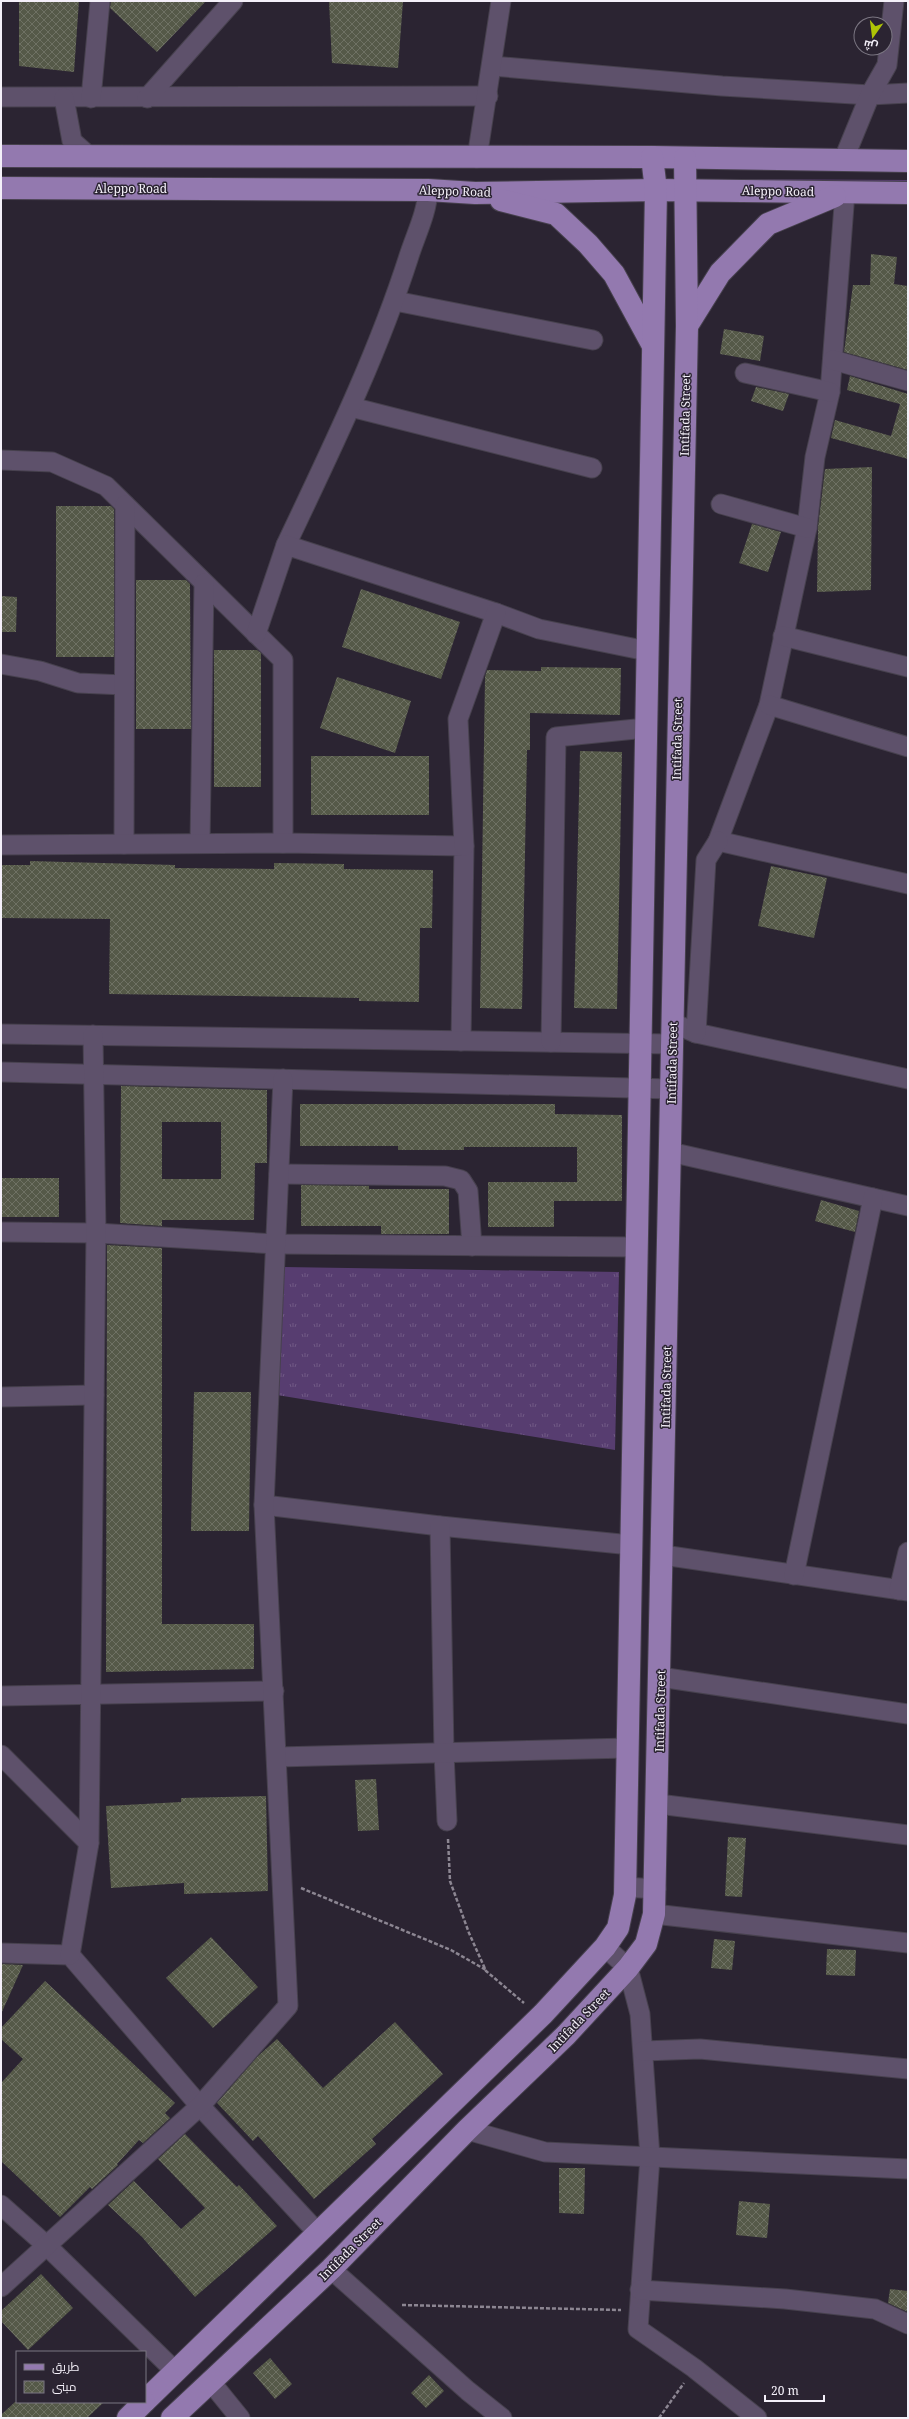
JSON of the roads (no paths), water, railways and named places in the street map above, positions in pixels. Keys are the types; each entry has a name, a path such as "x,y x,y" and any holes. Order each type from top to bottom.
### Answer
{"main road":[{"path":"1,156 477,158 652,157 908,162"},
{"path":"146,2399 540,2017 605,1947 618,1928 625,1887 628,1748 656,190 652,157"},
{"name":"Intifada Street","path":"172,2418 210,2380 331,2269 467,2130 566,2035 628,1968 646,1944 654,1914 658,1804 687,326 685,158"},
{"name":"Aleppo Road","path":"1,188 428,190 475,192 656,190 908,192"},
{"path":"475,192 556,214 588,244 614,274 653,346"},
{"path":"687,326 720,272 768,224 845,192"},
{"path":"128,2418 142,2403"}],"street":[{"path":"91,98 100,1"},
{"path":"146,98 233,1"},
{"path":"477,158 488,96 501,1"},
{"path":"844,161 870,95 887,65 894,1"},
{"path":"492,66 722,86 870,95 908,93"},
{"path":"1,97 146,98 488,96"},
{"path":"64,98 72,141 89,156"},
{"path":"256,634 286,545 351,407 395,301 427,207 428,190"},
{"path":"696,1032 706,860 718,841 769,705 807,528 815,457 830,392 845,192"},
{"path":"395,301 593,340"},
{"path":"833,360 908,381"},
{"path":"745,373 830,392"},
{"path":"351,407 592,468"},
{"path":"1,460 52,462 106,486 283,660 283,843"},
{"path":"721,504 807,528"},
{"path":"124,844 125,505"},
{"path":"286,545 496,613 539,630 647,651"},
{"path":"200,843 204,583"},
{"path":"461,1041 464,846 458,719 496,613"},
{"path":"783,636 908,667"},
{"path":"1,664 40,671 78,683 124,685"},
{"path":"769,705 908,747"},
{"path":"551,1042 556,737 646,728"},
{"path":"718,841 908,884"},
{"path":"1,845 283,843 464,846"},
{"path":"1,1034 640,1044 672,1034 696,1032 908,1077"},
{"path":"70,1955 89,1843 96,1233 95,1074 93,1035"},
{"path":"1,1072 671,1089"},
{"path":"1,2287 200,2106 288,2006 278,1757 264,1505 284,1079"},
{"path":"670,1152 908,1206"},
{"path":"279,1174 445,1176 460,1180 468,1191 472,1246"},
{"path":"794,1575 873,1198"},
{"path":"1,1232 96,1233 276,1244 637,1247"},
{"path":"1,1397 94,1395"},
{"path":"264,1505 440,1526 631,1545"},
{"path":"440,1526 444,1753 447,1820"},
{"path":"662,1555 903,1591 908,1552"},
{"path":"660,1678 908,1714"},
{"path":"1,1696 274,1691"},
{"path":"278,1757 628,1748"},
{"path":"1,1755 89,1843"},
{"path":"658,1804 908,1835"},
{"path":"625,1887 656,1889"},
{"path":"654,1914 908,1942"},
{"path":"605,1947 628,1968 640,2014 650,2157 638,2329 694,2368 757,2418"},
{"path":"1,1953 70,1955 200,2106 317,2232"},
{"path":"643,2051 700,2049 908,2069"},
{"path":"467,2130 545,2152 908,2169"},
{"path":"1,2205 46,2245 175,2371"},
{"path":"331,2269 468,2391 502,2418"},
{"path":"640,2290 785,2299 875,2309 908,2324"},
{"path":"210,2380 240,2418"}]}
